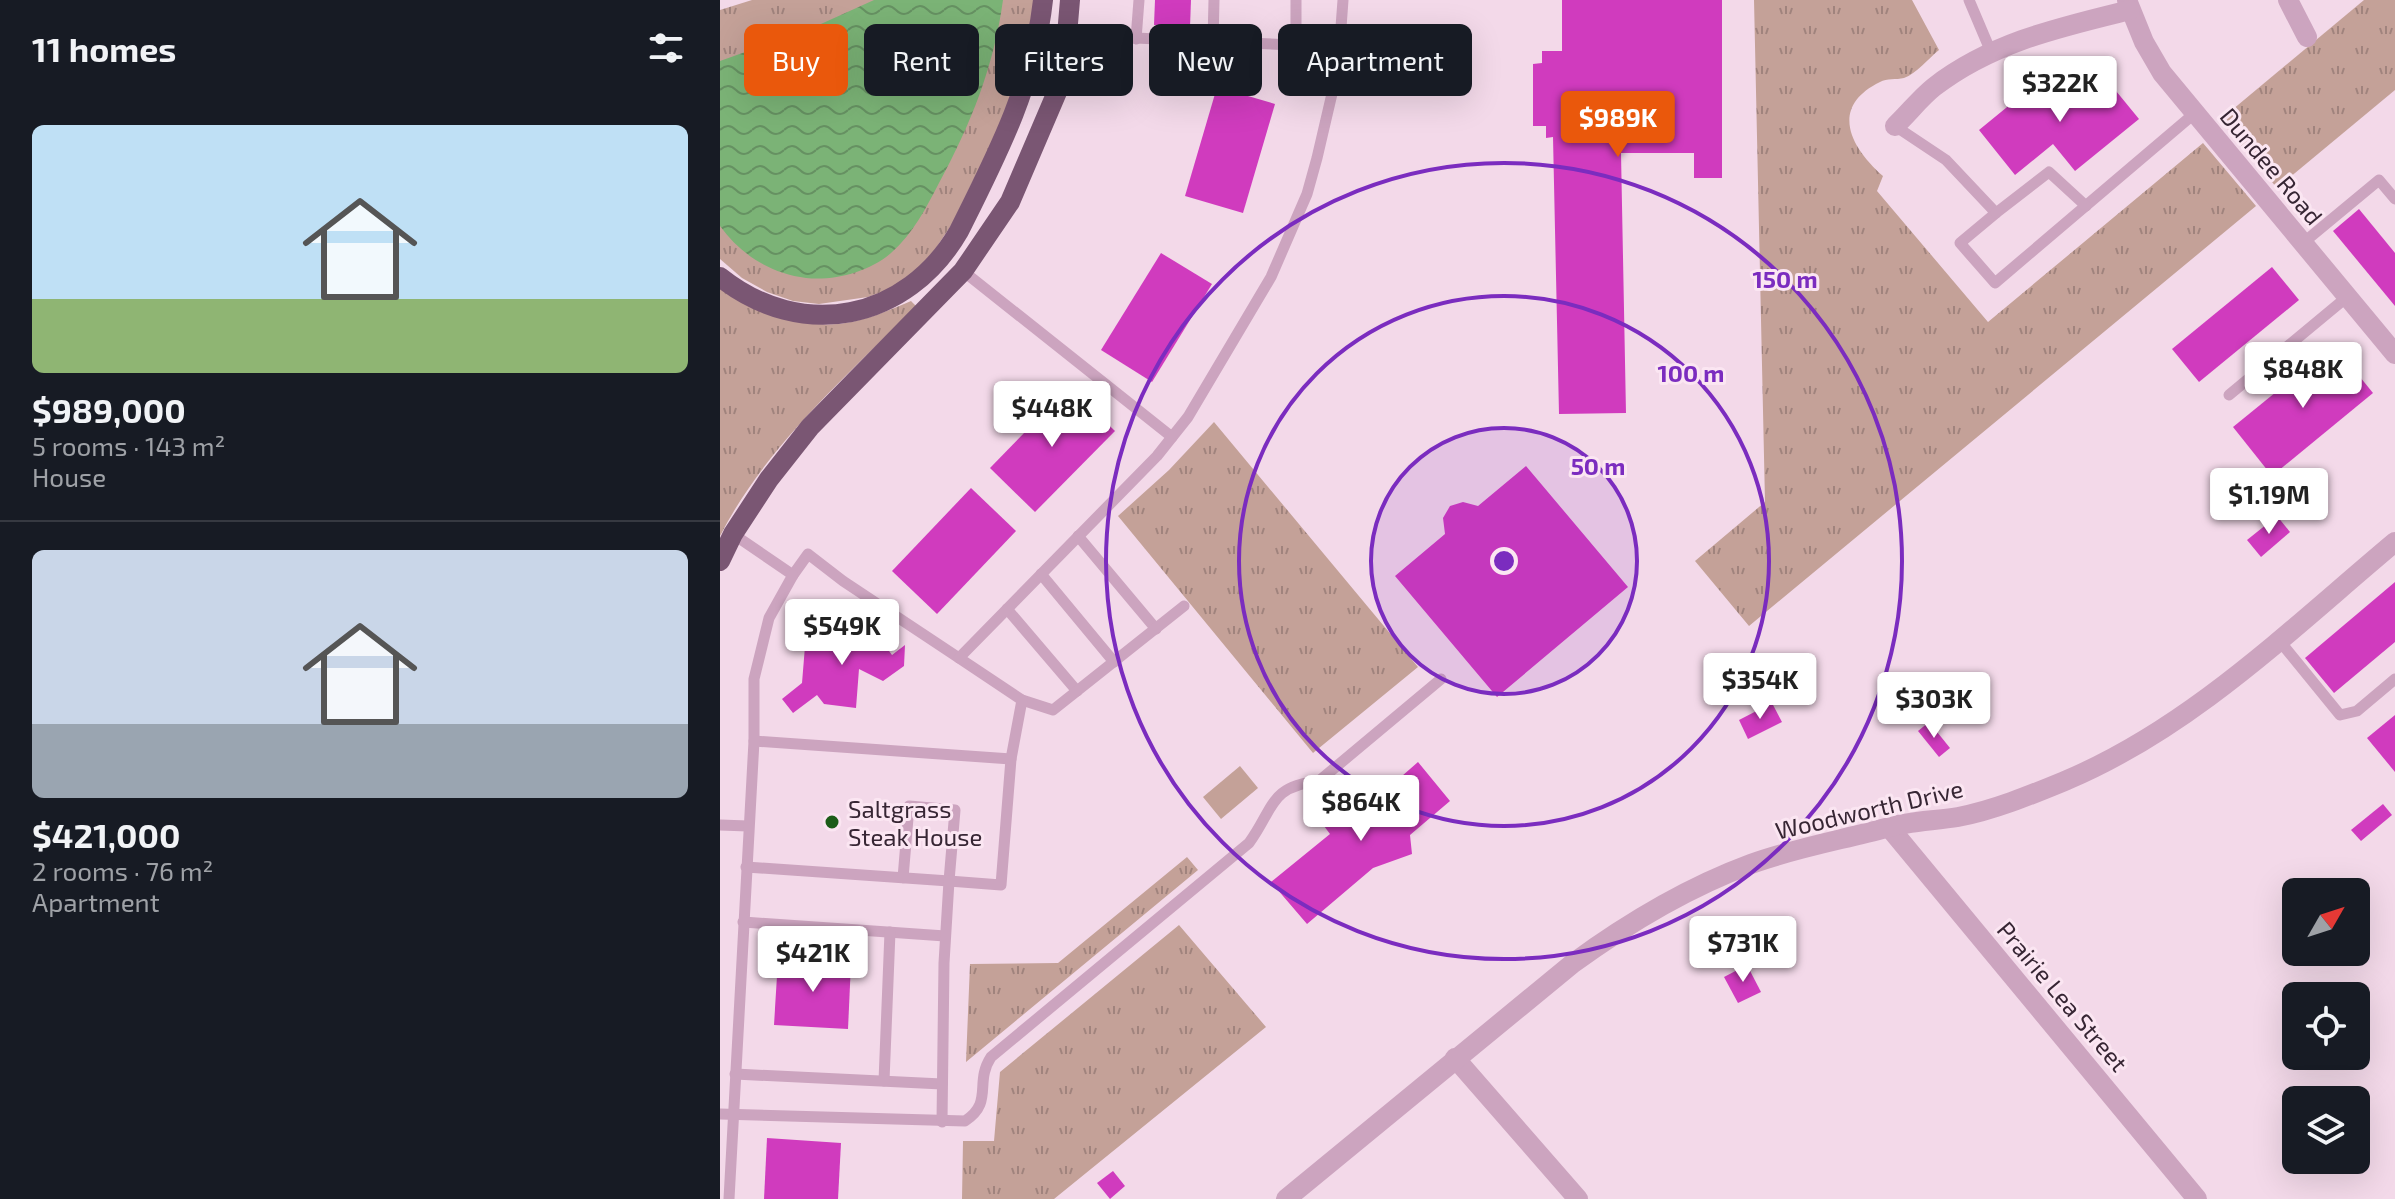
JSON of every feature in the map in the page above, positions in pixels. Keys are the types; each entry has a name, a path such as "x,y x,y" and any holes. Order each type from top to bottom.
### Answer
{"main road":[{"path":"720,277 760,302 794,313 812,315 865,309 898,295 927,274 955,239 1008,131 1034,47 1043,0"},
{"path":"1068,24 1070,0"},
{"path":"720,561 733,534 769,479 810,427 963,271 1010,202 1055,96"}],"street":[{"path":"2288,0 2307,37"},
{"path":"1895,126 1934,87 1991,52 2035,34 2128,5"},
{"name":"Dundee Road","path":"2128,5 2162,73 2395,354"},
{"name":"Woodworth Drive","path":"1286,1199 1572,964 1651,910 1703,883 1753,863 1889,827 1961,816 2068,780 2119,755 2173,723 2218,690 2395,542"},
{"name":"Prairie Lea Street","path":"1889,827 2197,1199"},
{"path":"1455,1058 1578,1199"}],"lane":[{"path":"1136,39 1139,0"},
{"path":"1213,24 1214,0"},
{"path":"1296,0 1296,24"},
{"path":"1341,24 1343,0"},
{"path":"1969,0 1991,52"},
{"path":"1133,39 1149,40"},
{"path":"959,658 1157,456 1204,391 1271,277 1307,194 1331,96"},
{"path":"2086,206 2049,172 1960,243 1995,283 2086,206 2195,113"},
{"path":"1895,126 1946,160 1996,213"},
{"path":"2303,243 2379,180 2395,199"},
{"path":"963,271 1172,437"},
{"path":"2229,395 2347,297"},
{"path":"733,534 793,575"},
{"path":"1078,536 1156,629"},
{"path":"729,1199 754,741 754,679 769,618 808,554 843,581 1022,700 1053,710 1184,606"},
{"path":"1041,574 1114,662"},
{"path":"1007,609 1077,691"},
{"path":"2278,639 2340,715 2357,711 2395,679"},
{"path":"720,1114 965,1121 976,1114 981,1104 984,1068 991,1057 1249,843 1276,798 1289,788 1319,781 1441,679"},
{"path":"746,867 1001,885 1011,759 1022,700"},
{"path":"754,741 1011,759"},
{"path":"903,878 909,806 955,810 945,936 942,1122"},
{"path":"720,825 748,826"},
{"path":"743,922 945,936"},
{"path":"884,1081 890,932"},
{"path":"735,1074 942,1084"}],"green space":[{"path":"752,0 1034,0 1031,24 995,24 995,96 1011,96 1007,112 952,224 934,251 914,272 890,289 868,297 819,304 793,301 767,292 742,278 720,259 720,10"},
{"path":"1754,0 1912,0 1939,50 1909,76 1883,81 1864,92 1854,103 1850,128 1861,153 1883,176 1877,191 1988,322 2203,143 2256,206 1749,626 1695,561 1765,502"},
{"path":"2364,0 2395,0 2395,90 2277,188 2220,120"},
{"path":"720,285 786,315 821,324 861,320 911,301 916,306 784,443 760,472 720,536"},
{"path":"1214,422 1418,667 1313,753 1118,516 1169,470"},
{"path":"1240,766 1258,788 1221,819 1203,797"},
{"path":"1187,857 1198,870 966,1062 970,964 1058,963"},
{"path":"1179,925 1266,1027 1054,1199 962,1199 963,1141 994,1141 1000,1072"}],"water":[{"path":"874,0 1003,0 999,24 995,24 994,48 980,94 961,139 912,229 899,246 873,265 840,276 817,279 793,276 757,261 737,246 720,226 720,61 744,52 744,96 848,96 848,24 821,24"}],"building":[{"path":"1155,0 1191,0 1190,24 1154,24"},
{"path":"1562,0 1722,0 1722,178 1694,178 1694,153 1621,153 1626,413 1559,414 1553,137 1546,138 1546,126 1533,126 1533,64 1542,63 1542,51 1562,51"},
{"path":"2098,69 2139,119 2075,171 2053,144 2015,175 1979,130 2040,80 2058,103"},
{"path":"1214,96 1248,96 1275,104 1243,213 1185,196"},
{"path":"2359,209 2395,253 2395,306 2333,231"},
{"path":"1161,253 1212,284 1152,382 1101,350"},
{"path":"2272,267 2299,300 2199,382 2172,349"},
{"path":"2334,345 2373,393 2272,476 2233,427"},
{"path":"1069,387 1115,431 1035,512 990,468"},
{"path":"1526,466 1628,587 1497,697 1395,576 1445,534 1443,518 1450,506 1463,502 1478,506"},
{"path":"971,488 1016,531 937,614 892,571"},
{"path":"2277,516 2290,532 2261,557 2247,540"},
{"path":"2395,582 2395,642 2334,693 2305,658"},
{"path":"865,619 892,655 905,645 904,666 883,681 859,669 856,708 824,704 817,695 793,713 782,699 802,683 806,634 844,636"},
{"path":"1772,703 1782,722 1748,739 1739,720"},
{"path":"2395,715 2395,772 2367,738"},
{"path":"1929,722 1950,748 1939,757 1918,731"},
{"path":"1418,762 1450,801 1410,835 1412,854 1373,868 1307,924 1271,882 1330,834 1324,826 1336,815 1378,797"},
{"path":"2383,804 2392,815 2361,841 2351,830"},
{"path":"778,959 851,963 848,1029 774,1025"},
{"path":"1747,965 1761,992 1738,1003 1724,977"},
{"path":"767,1138 841,1143 838,1199 764,1199"},
{"path":"1113,1171 1125,1186 1110,1199 1097,1183"}],"place":[{"name":"Saltgrass Steak House","path":"832,822"}]}
